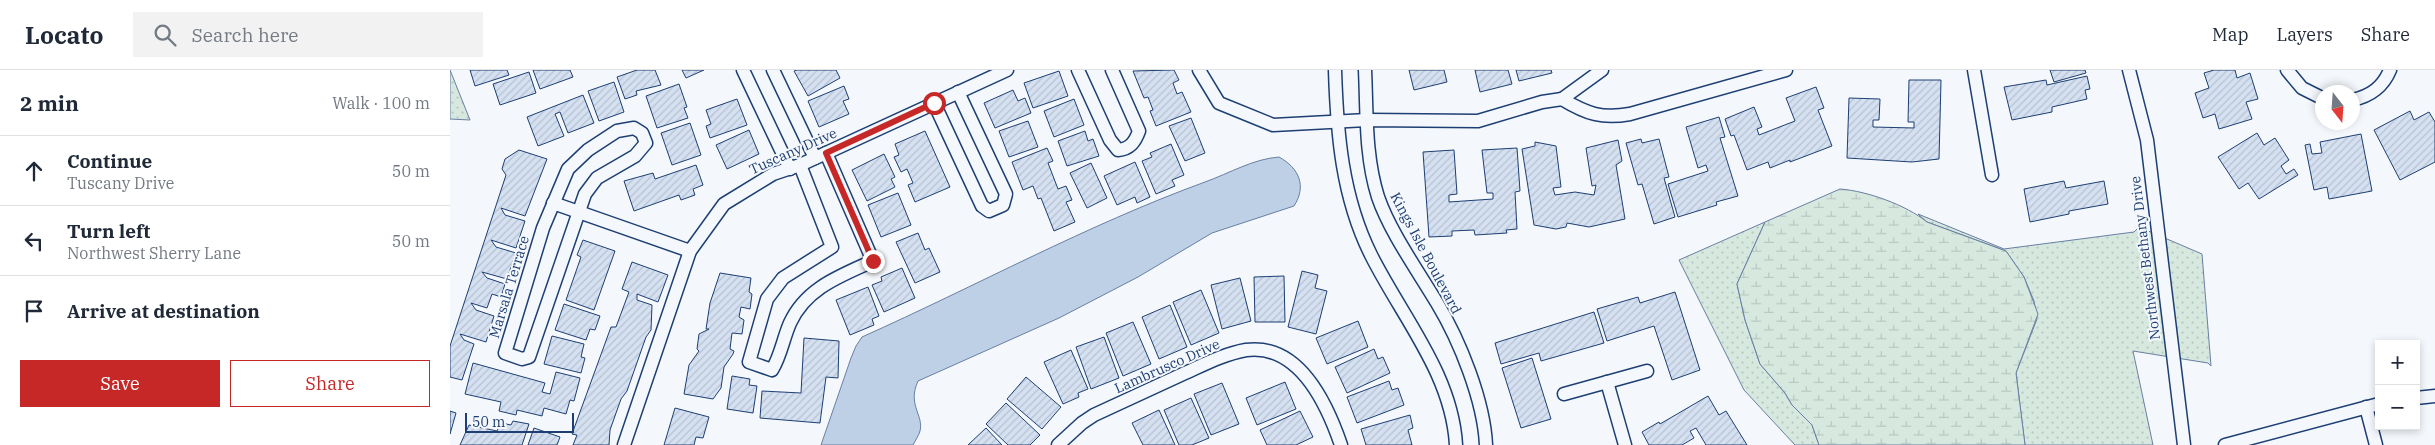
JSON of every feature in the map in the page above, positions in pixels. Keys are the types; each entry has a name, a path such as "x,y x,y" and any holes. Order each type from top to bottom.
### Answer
{"street":[{"path":"742,70 795,167 832,247 783,278 767,299 749,362 772,370 779,359 790,322 807,296 831,280 873,261 821,156 773,70"},
{"name":"Tuscany Drive","path":"624,445 690,251 724,204 773,174 821,156 1007,70"},
{"path":"1078,70 1110,140 1118,150 1135,142 1139,131 1112,70"},
{"path":"1199,70 1219,103 1273,125 1367,120 1478,121 1542,102 1562,99 1602,70"},
{"path":"1335,70 1337,122 1342,166 1354,215 1371,256 1411,322 1441,384 1455,426 1456,445"},
{"name":"Kings Isle Boulevard","path":"1364,70 1368,161 1379,199 1409,260 1438,305 1470,374 1485,420 1486,445"},
{"path":"1562,99 1583,112 1611,117 1630,114 1786,70"},
{"path":"1974,70 1992,175"},
{"name":"Northwest Bethany Drive","path":"2129,70 2147,140 2184,445"},
{"path":"2286,70 2302,88 2315,94"},
{"path":"2360,99 2364,98 2384,84 2390,70"},
{"path":"934,103 982,206 989,211 1003,205 1006,194 958,92"},
{"name":"Marsala Terrace","path":"634,128 642,133 646,144 635,156 597,178 585,194 529,357 522,359 505,353 507,342 553,203 568,170 588,150 617,131 634,128"},
{"path":"553,203 690,251"},
{"name":"Lambrusco Drive","path":"1058,445 1082,423 1129,399 1220,357 1257,350 1283,358 1304,374 1321,398 1341,445"},
{"path":"1564,394 1647,372"},
{"path":"1607,382 1625,445"},
{"path":"2420,398 2435,396"},
{"path":"2225,445 2375,405"},
{"path":"2366,407 2376,445"}],"green space":[{"path":"450,70 470,120 450,119"},
{"path":"1840,189 1851,190 1886,200 1908,210 1927,222 2006,251 2024,277 2038,314 2016,373 2025,445 1819,445 1812,425 1792,405 1785,393 1760,364 1745,320 1737,284 1765,222"},
{"path":"1918,214 2004,249 2134,232 2139,227 2202,254 2211,366 2208,363 2133,351 2153,445 2025,445 2016,373 2037,319 2034,301 2024,277 2006,251 1927,222"},
{"path":"1765,222 1737,284 1745,320 1760,364 1785,393 1792,405 1812,425 1819,445 1795,445 1744,390 1679,260"}],"water":[{"path":"1279,157 1292,166 1299,178 1300,191 1294,206 1212,233 1138,277 1059,318 918,381 914,397 921,425 913,445 821,445 851,358 862,337 1118,217 1251,163"}],"building":[{"path":"470,70 507,70 509,75 475,86"},
{"path":"533,70 570,70 573,77 540,89"},
{"path":"637,70 655,70 661,85 636,91 637,95 625,99 617,77"},
{"path":"682,70 704,70 686,78"},
{"path":"836,70 840,78 808,96 794,71"},
{"path":"1174,70 1179,80 1173,83 1177,94 1182,92 1191,112 1156,126 1150,111 1153,110 1148,97 1144,98 1133,71"},
{"path":"1409,70 1444,70 1447,82 1414,90"},
{"path":"1475,70 1508,70 1512,84 1480,92"},
{"path":"1516,70 1551,70 1552,73 1519,81"},
{"path":"2050,70 2085,70 2086,73 2054,82"},
{"path":"2214,70 2235,70 2237,78 2250,73 2258,99 2246,102 2252,119 2219,129 2215,114 2203,118 2195,93 2209,88 2204,73"},
{"path":"1059,71 1068,96 1033,108 1024,83"},
{"path":"529,72 536,93 500,105 493,84"},
{"path":"2087,76 2090,89 2085,90 2087,99 2052,107 2052,112 2012,120 2004,87 2046,80 2047,85"},
{"path":"1909,80 1941,80 1939,159 1912,162 1847,158 1849,98 1880,99 1879,120 1873,120 1873,127 1914,128 1914,122 1908,122"},
{"path":"614,82 624,112 599,121 588,91"},
{"path":"679,84 687,107 684,108 688,118 657,128 646,96"},
{"path":"844,86 849,99 843,101 849,114 819,127 808,101"},
{"path":"1816,87 1824,108 1818,110 1832,146 1770,168 1768,162 1747,170 1734,135 1731,136 1725,119 1754,107 1762,127 1757,129 1759,135 1795,121 1786,98"},
{"path":"1013,90 1018,101 1025,98 1031,113 995,128 984,103"},
{"path":"583,95 594,123 568,133 560,112 555,114 564,136 538,146 527,117"},
{"path":"737,99 747,125 710,138 706,126 711,124 706,110"},
{"path":"1074,99 1084,125 1054,137 1044,111"},
{"path":"2410,111 2414,120 2429,112 2435,122 2435,162 2400,180 2374,130"},
{"path":"1719,117 1725,137 1720,138 1738,196 1716,202 1717,205 1678,217 1668,184 1708,171 1706,165 1698,168 1686,127"},
{"path":"1191,118 1205,153 1185,161 1169,126"},
{"path":"1028,121 1038,147 1009,157 999,131"},
{"path":"690,123 701,155 672,165 661,133"},
{"path":"749,130 759,154 727,169 716,145"},
{"path":"925,131 950,187 915,202 908,185 913,183 907,169 901,172 894,157 899,155 895,144"},
{"path":"1085,131 1088,141 1093,139 1099,156 1067,166 1058,141"},
{"path":"2257,133 2264,145 2275,138 2289,160 2281,166 2286,174 2294,169 2298,175 2259,199 2248,183 2239,189 2218,157"},
{"path":"2361,134 2372,191 2329,199 2327,187 2314,190 2305,145 2310,144 2312,154 2322,153 2320,142"},
{"path":"1641,139 1642,143 1659,139 1669,177 1664,178 1675,217 1654,224 1642,184 1638,185 1626,143"},
{"path":"1618,140 1622,161 1616,165 1625,219 1589,227 1567,223 1566,227 1556,229 1534,225 1522,149 1535,146 1535,142 1556,146 1561,187 1553,188 1555,195 1575,192 1594,195 1596,185 1592,186 1586,148"},
{"path":"1171,144 1184,175 1172,180 1175,186 1156,194 1142,161 1152,157 1150,153"},
{"path":"1047,148 1053,161 1048,163 1058,189 1066,186 1072,200 1066,202 1075,222 1054,231 1041,198 1038,199 1033,186 1023,190 1012,162"},
{"path":"1517,148 1520,191 1515,192 1517,229 1506,230 1507,233 1475,235 1474,230 1452,231 1452,236 1429,237 1423,152 1454,150 1457,194 1449,195 1449,202 1493,199 1493,193 1487,193 1482,150"},
{"path":"519,150 547,159 525,216 501,208 505,215 525,221 516,248 491,240 496,247 516,253 507,279 482,272 487,278 505,284 501,297 492,294 487,308 471,303 476,310 494,316 486,342 460,334 464,340 474,344 462,380 450,377 450,346 506,175 502,169 505,159"},
{"path":"884,154 895,177 891,179 895,187 867,201 852,170"},
{"path":"1135,162 1150,197 1137,203 1135,197 1117,205 1104,176"},
{"path":"1091,163 1107,198 1087,208 1070,173"},
{"path":"696,165 703,185 693,189 695,195 681,200 679,195 634,211 624,181 653,173 655,179"},
{"path":"2064,181 2066,188 2104,181 2108,204 2069,211 2069,214 2030,222 2024,189"},
{"path":"898,193 911,225 881,237 868,205"},
{"path":"918,233 925,250 929,248 940,272 915,283 896,242"},
{"path":"583,240 615,251 594,310 566,300 581,257 577,255"},
{"path":"632,262 668,275 658,302 637,294 637,300 652,305 651,330 646,337 627,391 621,399 610,430 609,445 573,445 577,435 572,434 611,327 616,327 629,292 622,289"},
{"path":"902,268 915,298 884,312 872,285 882,281 881,277"},
{"path":"1302,271 1318,275 1315,288 1327,291 1316,334 1288,327"},
{"path":"720,273 751,278 749,292 752,294 750,309 741,307 739,317 744,320 742,334 732,333 730,349 734,351 724,367 721,388 713,399 684,394 689,365 699,351 697,349 699,334 709,329 706,329 710,303"},
{"path":"1284,276 1285,322 1255,322 1254,277"},
{"path":"1240,278 1251,321 1222,329 1211,285"},
{"path":"868,287 879,316 872,319 874,325 850,335 836,300"},
{"path":"1201,290 1219,333 1191,345 1173,302"},
{"path":"1675,292 1700,370 1672,380 1654,326 1607,341 1597,309 1638,297 1640,303"},
{"path":"564,304 600,316 595,330 590,329 586,340 555,330"},
{"path":"1170,305 1187,347 1159,359 1142,317"},
{"path":"1594,312 1604,343 1541,361 1539,353 1501,364 1495,343"},
{"path":"1358,321 1368,347 1327,364 1316,338"},
{"path":"1133,322 1151,364 1123,376 1106,333"},
{"path":"552,336 584,344 581,357 585,358 581,373 544,364"},
{"path":"1104,337 1119,378 1091,389 1076,347"},
{"path":"804,338 839,341 838,378 826,377 820,423 760,418 762,391 801,393"},
{"path":"1374,349 1378,359 1383,357 1390,373 1347,393 1335,367"},
{"path":"1071,350 1088,389 1078,393 1079,397 1063,404 1044,362"},
{"path":"1532,358 1551,419 1521,428 1502,368"},
{"path":"473,363 545,383 542,392 550,394 556,372 580,378 574,401 570,400 566,414 544,408 542,416 517,410 516,415 499,411 501,402 465,394"},
{"path":"732,376 750,379 749,385 757,386 753,413 727,409"},
{"path":"1026,377 1061,407 1042,429 1007,399"},
{"path":"1389,381 1392,390 1398,388 1404,405 1357,423 1347,397"},
{"path":"1285,382 1296,409 1257,425 1246,398"},
{"path":"1222,383 1239,424 1211,435 1194,394"},
{"path":"1708,396 1719,415 1726,411 1747,445 1706,445 1696,428 1690,431 1694,438 1682,445 1649,445 1642,432 1659,422 1660,424"},
{"path":"1191,398 1209,438 1192,445 1179,445 1164,410"},
{"path":"1006,403 1040,435 1030,445 1008,445 986,424"},
{"path":"675,408 709,417 703,438 696,437 694,445 664,445"},
{"path":"1159,410 1175,445 1143,445 1132,423"},
{"path":"450,411 456,413 450,434"},
{"path":"1300,411 1313,437 1296,445 1267,445 1260,430"},
{"path":"1410,415 1413,428 1408,430 1412,445 1366,445 1361,429"},
{"path":"513,421 529,424 522,445 460,445 469,425 497,431 501,423 511,425"},
{"path":"534,428 560,437 557,445 528,445"},
{"path":"986,428 1002,445 968,445"}],"route":[{"path":"873,261 826,153 934,103"}]}
